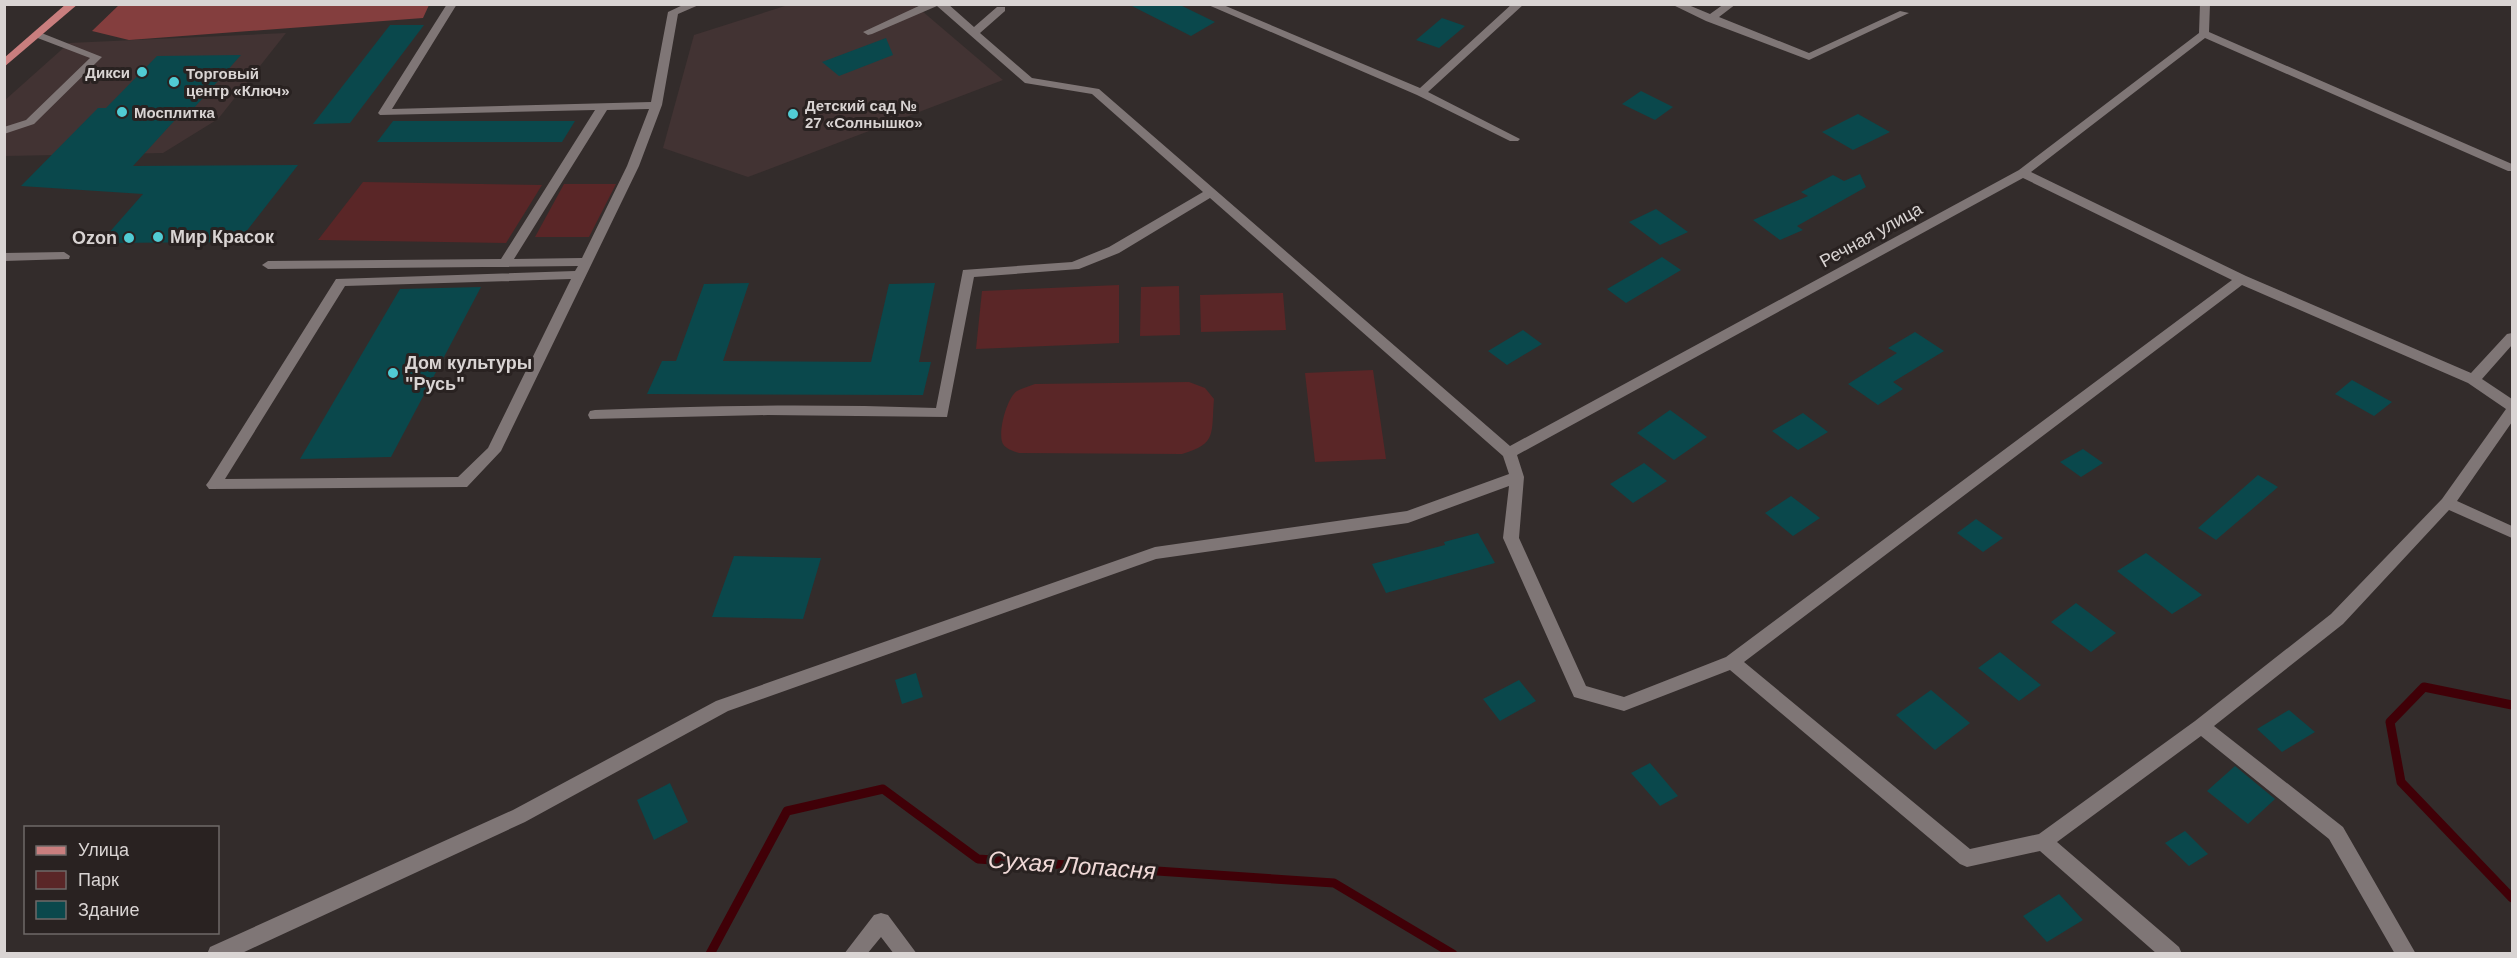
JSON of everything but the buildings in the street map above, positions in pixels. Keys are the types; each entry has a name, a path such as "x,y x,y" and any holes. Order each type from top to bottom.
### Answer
{"main road":[{"path":"4,64 73,4"}],"street":[{"path":"453,4 384,113 656,105"},
{"path":"584,269 341,282 214,485 462,483 494,451 584,269 633,166 656,105 673,12 696,4"},
{"path":"868,32 933,4"},
{"path":"941,4 1029,81 1095,91 1509,453 1518,477 1511,538 1580,692 1624,704 1732,662 2241,279"},
{"path":"1211,4 1421,93 1514,139"},
{"path":"1421,93 1519,4"},
{"path":"1676,4 1809,57 1904,13"},
{"path":"1710,19 1731,4"},
{"path":"2205,4 2204,34 2512,168"},
{"path":"973,34 1000,9"},
{"name":"Речная улица","path":"1509,453 2023,173 2204,34"},
{"path":"4,131 30,122 97,57 39,35"},
{"path":"505,263 603,107"},
{"path":"2023,173 2241,279 2473,380 2512,406"},
{"path":"595,415 689,410 859,410 942,413 968,273 1074,266 1113,250 1211,192"},
{"path":"4,257 64,256"},
{"path":"268,265 505,263 584,269"},
{"path":"2473,380 2512,337"},
{"path":"1732,662 1967,858 2043,842 2201,726 2337,619 2447,503 2512,412"},
{"path":"217,954 519,816 722,706 1155,553 1408,518 1518,477"},
{"path":"2447,503 2512,532"},
{"path":"2201,726 2336,832 2406,954"},
{"path":"2043,842 2172,954"},
{"path":"854,954 881,922 907,954"}],"shaded area":[{"path":"120,4 429,5 423,18 129,40 92,31"},
{"name":"Детский сад № 27 «Солнышко»","path":"788,5 915,5 1003,80 748,177 663,148 694,35"},
{"path":"286,33 218,119 163,153 5,156 4,101 69,43"}],"green space":[{"path":"363,182 542,185 506,243 318,240"},
{"path":"564,184 616,184 589,237 535,237"},
{"path":"1119,285 1119,343 976,349 982,291"},
{"path":"1179,286 1180,335 1140,336 1141,287"},
{"path":"1283,293 1286,330 1201,332 1200,295"},
{"path":"1373,370 1386,459 1315,462 1305,373"},
{"path":"1189,382 1205,388 1214,399 1212,428 1207,441 1202,446 1182,454 1019,453 1008,449 1001,439 1002,424 1013,395 1035,384"}],"waterway":[{"name":"Сухая Лопасня","path":"2512,705 2424,687 2390,722 2401,782 2512,898"},
{"name":"Сухая Лопасня","path":"710,954 787,811 883,789 978,859 1334,883 1453,954"}],"place":[{"name":"Дикси","path":"142,72"},
{"name":"Торговый центр «Ключ»","path":"174,82"},
{"name":"Мосплитка","path":"122,112"},
{"name":"Детский сад № 27 «Солнышко»","path":"793,114"},
{"name":"Мир Красок","path":"158,237"},
{"name":"Ozon","path":"129,238"},
{"name":"Дом культуры \"Русь\"","path":"393,373"}]}
